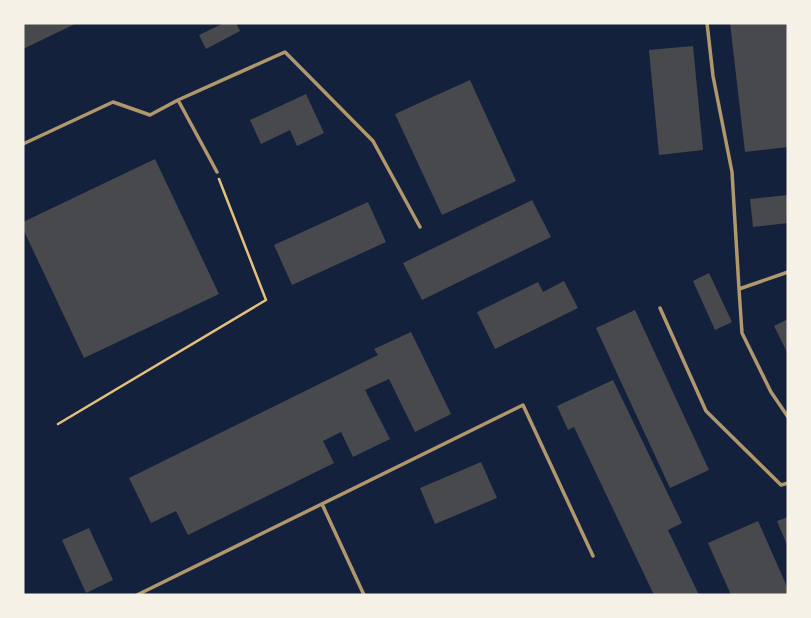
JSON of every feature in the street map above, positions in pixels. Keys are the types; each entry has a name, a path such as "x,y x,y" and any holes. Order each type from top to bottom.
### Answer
{"lane":[{"path":"707,23 713,76 732,172 742,334 771,392 788,417"},
{"path":"23,144 113,102 150,115 285,52 373,141 420,227"},
{"path":"178,100 217,172"},
{"path":"739,289 788,272"},
{"path":"660,308 706,411 781,485 788,483"},
{"path":"137,595 523,405 593,556"},
{"path":"322,504 364,595"}],"path":[{"path":"58,424 267,300 217,172"}],"building":[{"path":"23,23 77,23 23,49"},
{"path":"224,23 236,23 240,31 206,49 199,35"},
{"path":"730,23 788,23 788,147 745,152"},
{"path":"693,46 703,150 659,155 649,50"},
{"path":"470,80 516,181 442,215 395,114"},
{"path":"306,94 324,133 297,146 290,130 261,144 250,120"},
{"path":"155,159 219,294 84,358 23,229 23,222"},
{"path":"788,195 788,223 753,227 750,199"},
{"path":"532,200 551,237 422,300 403,263"},
{"path":"368,202 386,242 292,285 274,245"},
{"path":"709,273 732,322 715,330 693,281"},
{"path":"564,281 578,308 495,349 477,312 538,282 543,292"},
{"path":"635,310 709,470 670,488 596,328"},
{"path":"788,319 788,354 774,326"},
{"path":"411,332 451,414 415,432 389,379 365,390 390,439 353,457 341,432 323,441 334,463 188,535 176,511 151,523 129,478 378,355 374,349"},
{"path":"613,380 682,523 668,530 699,595 654,595 574,427 568,430 557,406"},
{"path":"481,462 497,498 435,524 420,488"},
{"path":"788,517 788,547 777,521"},
{"path":"758,521 788,589 788,595 731,595 708,543"},
{"path":"89,528 113,580 86,593 62,540"}]}
